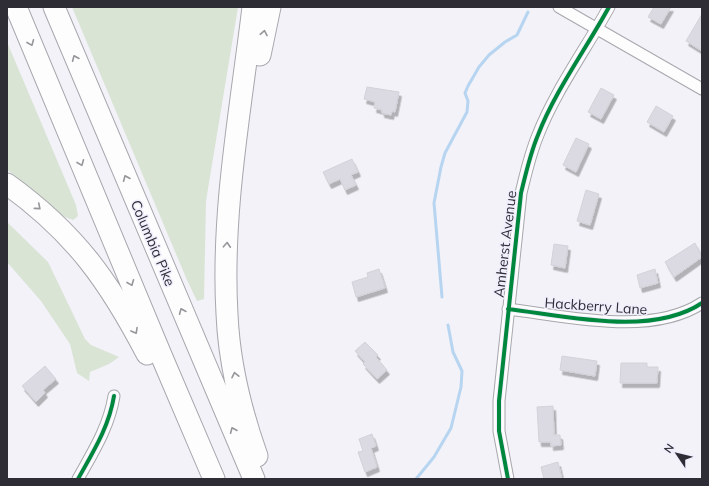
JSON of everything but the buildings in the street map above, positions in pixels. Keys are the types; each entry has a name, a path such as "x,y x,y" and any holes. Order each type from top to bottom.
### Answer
{"highway":[{"path":"16,7 161,356 214,479"},
{"name":"Columbia Pike","path":"54,7 254,479"},
{"path":"253,7 229,208 226,260 227,315 232,363 241,405 266,479"},
{"path":"229,208 270,7"},
{"path":"7,184 50,217 93,263 137,334 214,479"}],"street":[{"path":"559,7 702,89"},
{"name":"Amherst Avenue","path":"508,479 499,431 499,401 521,193 528,163 538,134 551,107 609,7"},
{"name":"Hackberry Lane","path":"508,309 601,320 651,321 667,319 684,313 702,303"},
{"path":"78,479 104,430 111,413 114,396"}],"green space":[{"path":"72,7 238,7 206,201 204,299 197,301 187,280"},
{"path":"7,42 76,205 78,216 73,220 55,211 7,170"},
{"path":"7,222 48,262 85,339 91,345 119,357 109,364 90,372 89,381 77,373 70,344 41,301 7,262"}],"waterway":[{"path":"442,297 434,203 445,153 467,112 468,101 465,93 479,67 489,55 505,42 517,35 528,12"},
{"path":"416,479 434,457 451,428 461,387 462,371 453,352 448,325"}],"cycle path":[{"path":"508,479 499,431 499,401 521,193 533,149 553,102 609,7"},
{"path":"508,309 581,319 633,322 658,319 681,313 702,303"},
{"path":"78,479 95,449 104,429 112,407 114,396"}]}
